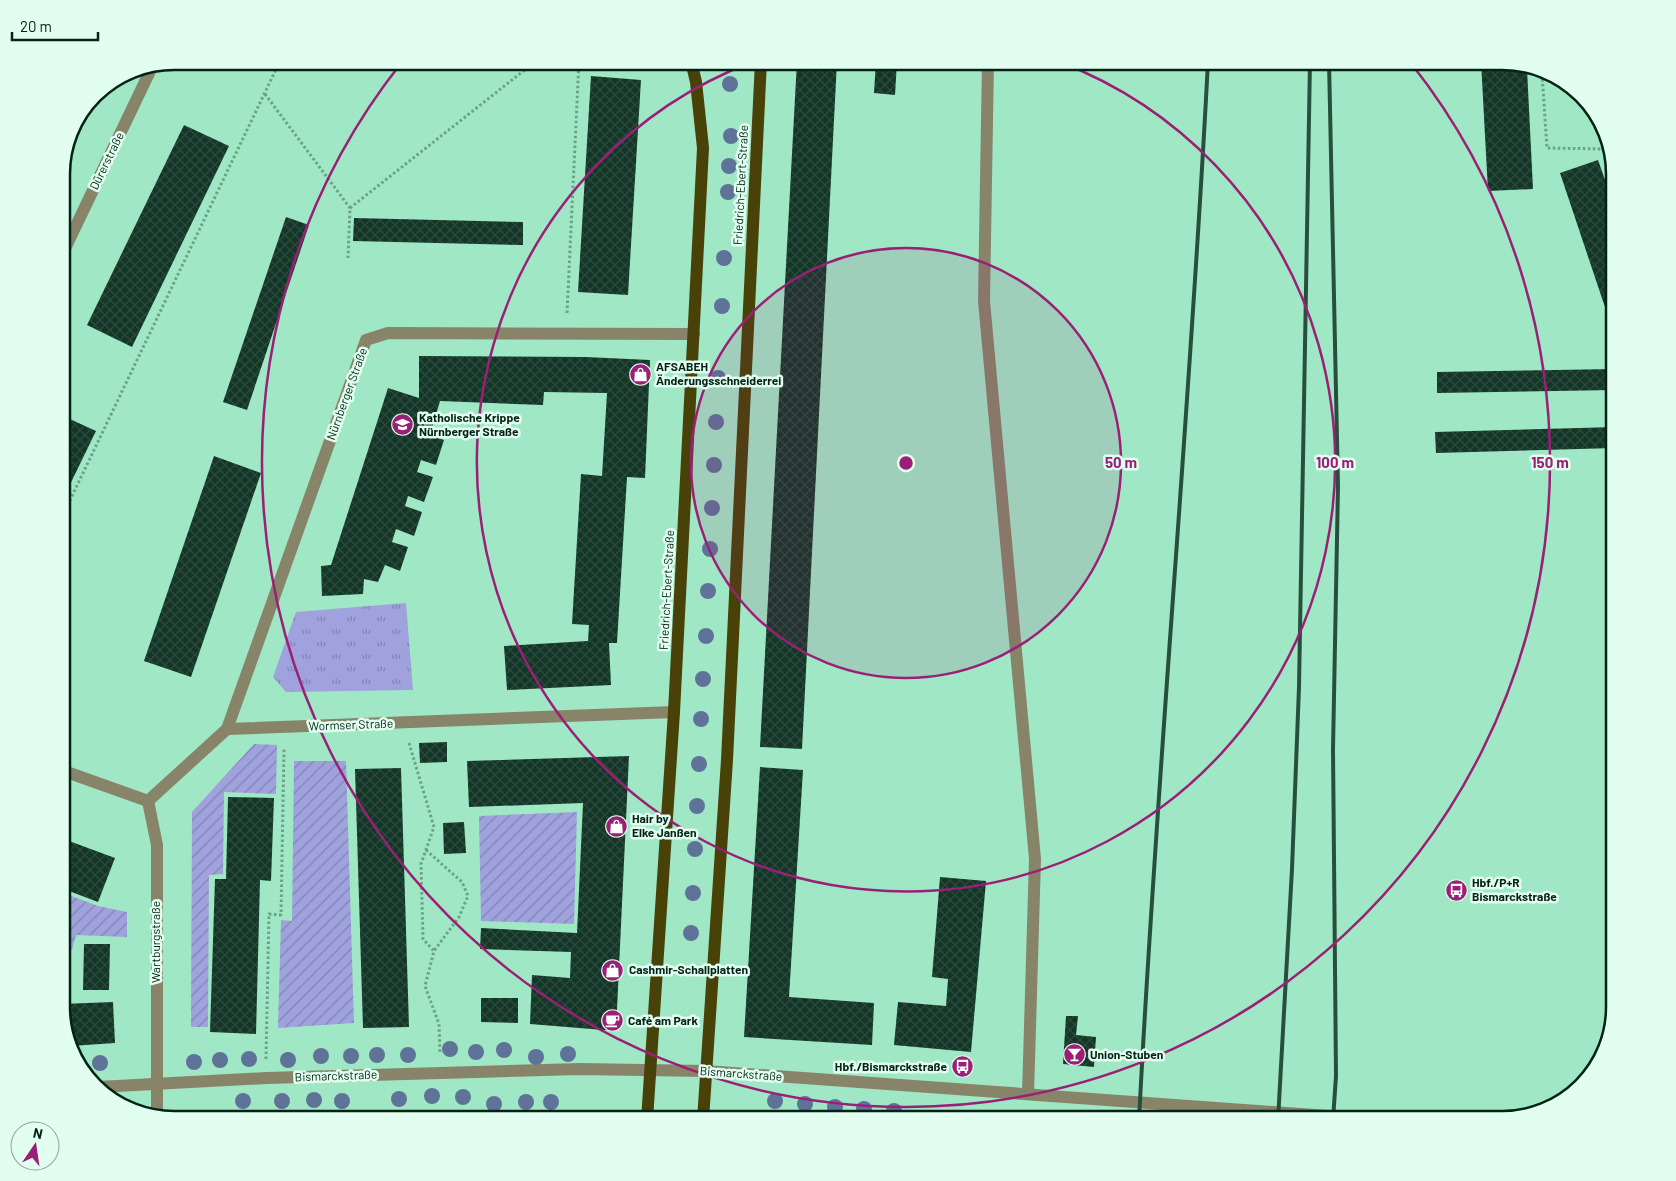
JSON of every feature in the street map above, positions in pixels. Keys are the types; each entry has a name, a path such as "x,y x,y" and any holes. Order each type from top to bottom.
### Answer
{"main road":[{"name":"Friedrich-Ebert-Straße","path":"647,1111 674,712 703,148 693,70"},
{"name":"Friedrich-Ebert-Straße","path":"704,1111 727,760 762,70"}],"street":[{"path":"988,70 984,301 1035,859 1028,1094"},
{"name":"Dürerstraße","path":"70,240 149,74"},
{"name":"Nürnberger Straße","path":"227,729 366,340 388,333 694,334"},
{"name":"Wormser Straße","path":"227,729 674,712"},
{"path":"70,773 148,802 227,729"},
{"name":"Wartburgstraße","path":"148,802 157,845 157,1109"},
{"name":"Bismarckstraße","path":"107,1086 266,1078 580,1069 706,1071 1260,1111"}],"path":[{"path":"70,502 276,70"},
{"path":"350,208 525,70"},
{"path":"566,333 579,70"},
{"path":"1542,79 1547,148 1602,149"},
{"path":"265,94 350,208 348,258"},
{"path":"408,722 408,740 434,826 421,864 423,939 434,951"},
{"path":"266,1078 269,914 281,915 284,727"},
{"path":"426,850 462,882 468,896 460,917 434,951 425,986 439,1024 440,1073"}],"green space":[{"path":"406,603 413,690 286,692 273,677 296,612"},
{"path":"254,744 277,745 276,794 224,792 223,874 209,875 208,1027 191,1027 192,812"},
{"path":"294,761 346,761 354,1023 278,1028 281,920 292,921"},
{"path":"577,812 574,924 481,921 479,816"},
{"path":"70,895 98,906 127,912 127,937 76,935 72,950 70,950"}],"building":[{"path":"797,70 837,70 802,749 760,747"},
{"path":"875,70 896,70 895,95 874,93"},
{"path":"1481,70 1515,71 1527,74 1533,189 1488,191"},
{"path":"591,76 641,80 628,295 578,292"},
{"path":"184,125 229,146 132,347 87,325"},
{"path":"1598,160 1606,183 1606,310 1560,173"},
{"path":"286,217 309,225 247,410 223,402"},
{"path":"354,218 523,222 523,245 353,241"},
{"path":"419,356 586,357 650,360 645,478 627,477 617,643 609,643 611,685 507,690 504,646 588,641 589,625 572,624 581,474 602,476 607,393 544,392 543,405 440,401 430,435 444,440 436,465 421,460 417,472 433,477 424,502 408,496 405,506 422,512 414,536 396,529 392,542 408,547 400,571 385,565 378,582 364,579 363,594 322,596 321,566 331,565 388,388 419,398"},
{"path":"1606,369 1606,390 1437,393 1437,372"},
{"path":"70,419 96,431 70,484"},
{"path":"1606,427 1606,448 1436,453 1435,432"},
{"path":"214,456 261,473 191,677 144,661"},
{"path":"447,742 447,762 420,763 419,743"},
{"path":"629,756 616,1031 530,1024 532,975 570,978 571,952 480,949 481,928 577,933 583,803 469,807 467,761"},
{"path":"760,767 803,770 789,997 874,1003 872,1045 744,1037"},
{"path":"401,768 409,1027 363,1028 355,769"},
{"path":"228,797 274,798 271,881 260,880 256,1034 210,1032 215,879 226,879"},
{"path":"464,822 466,853 444,854 443,823"},
{"path":"70,841 115,858 98,902 70,891"},
{"path":"940,877 986,881 971,1052 894,1045 898,1002 946,1006 948,979 932,977"},
{"path":"84,944 110,944 109,990 83,990"},
{"path":"481,998 518,998 518,1023 481,1022"},
{"path":"113,1002 115,1043 78,1046 72,1027 70,1004"},
{"path":"1066,1016 1078,1016 1076,1035 1096,1037 1094,1067 1063,1064"}],"railway":[{"path":"1139,1111 1146,988 1201,193 1208,70"},
{"path":"1279,1111 1292,869 1299,687 1310,70"},
{"path":"1329,70 1338,486 1333,749 1336,1076 1334,1111"}],"place":[{"name":"AFSABEH Änderungsschneiderrei","path":"640,374"},
{"name":"Katholische Krippe Nürnberger Straße","path":"403,425"},
{"name":"Hair by Elke Janßen","path":"616,826"},
{"name":"Hbf./P+R Bismarckstraße","path":"1456,890"},
{"name":"Cashmir-Schallplatten","path":"613,970"},
{"name":"Café am Park","path":"612,1021"},
{"name":"Union-Stuben","path":"1074,1055"},
{"name":"Hbf./Bismarckstraße","path":"963,1067"}]}
